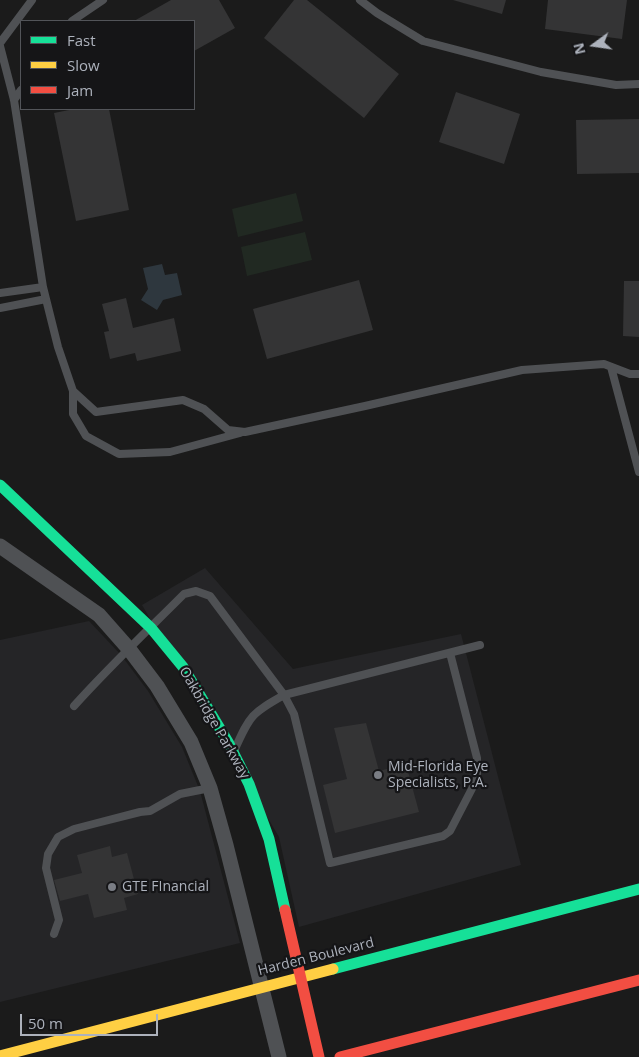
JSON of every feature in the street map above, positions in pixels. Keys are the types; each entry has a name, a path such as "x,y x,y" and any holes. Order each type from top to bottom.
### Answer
{"main road":[{"name":"Oakbridge Parkway","path":"0,485 151,628 183,667 234,753 249,784 269,839 319,1057"},
{"name":"Harden Boulevard","path":"0,1056 639,889"},
{"path":"340,1057 639,980"}],"street":[{"path":"0,546 99,615 157,686 191,742 210,788 226,845 279,1057"}],"lane":[{"path":"32,0 0,44 14,100 43,287 58,348 73,391 73,414 86,436 119,454 170,452 245,432 522,370 604,364 630,374 639,374"},
{"path":"74,20 104,0"},
{"path":"360,0 377,13 423,41 541,72 616,85 639,84"},
{"path":"14,100 20,91"},
{"path":"0,293 43,287"},
{"path":"0,308 46,299"},
{"path":"611,367 639,472"},
{"path":"73,391 96,412 183,400 204,409 228,430 245,432"},
{"path":"74,706 108,668 129,650 184,594 196,591 210,596 284,695 294,714 330,863 443,836 450,831 477,779 477,758 450,653"},
{"path":"234,753 245,726 252,716 284,695 480,645"},
{"path":"54,934 59,920 46,868 48,854 58,837 74,829 150,811 180,794 210,788"}],"shaded area":[{"path":"296,193 303,221 238,237 232,209"},
{"path":"305,232 312,260 247,276 241,247"},
{"path":"162,264 165,275 177,273 182,295 163,300 157,310 141,300 148,289 143,268"},
{"path":"205,568 293,669 461,634 521,865 299,927 279,837 142,605"},
{"path":"89,621 121,655 148,691 182,747 200,791 240,943 0,1002 0,640"}],"building":[{"path":"171,0 219,0 235,28 195,50 195,20 136,20"},
{"path":"294,0 307,0 399,74 364,118 264,38"},
{"path":"453,0 506,0 502,14"},
{"path":"548,0 627,0 622,39 545,29"},
{"path":"456,92 520,114 504,164 439,142"},
{"path":"69,110 109,110 129,210 76,221 54,113"},
{"path":"639,119 639,173 577,174 576,120"},
{"path":"359,280 373,330 267,359 253,309"},
{"path":"624,281 639,281 639,337 623,336"},
{"path":"126,298 133,328 174,318 181,351 137,361 135,353 110,359 104,332 109,331 102,304"},
{"name":"Mid-Florida Eye Specialists, P.A.","path":"366,723 379,771 406,764 419,812 335,833 323,785 347,779 334,728"},
{"path":"110,846 112,857 127,853 138,894 124,898 127,910 94,918 88,894 60,901 54,880 82,873 77,855"}],"traffic: fast":[{"path":"0,485 151,628 183,667 228,742 249,784 269,839 285,910"},
{"path":"333,969 639,889"}],"traffic: slow":[{"path":"0,1056 333,969"}],"traffic: jam":[{"path":"285,910 319,1057"},
{"path":"340,1057 639,980"}],"place":[{"name":"Mid-Florida Eye Specialists, P.A.","path":"378,775"},
{"name":"GTE FInancial","path":"112,887"}]}
